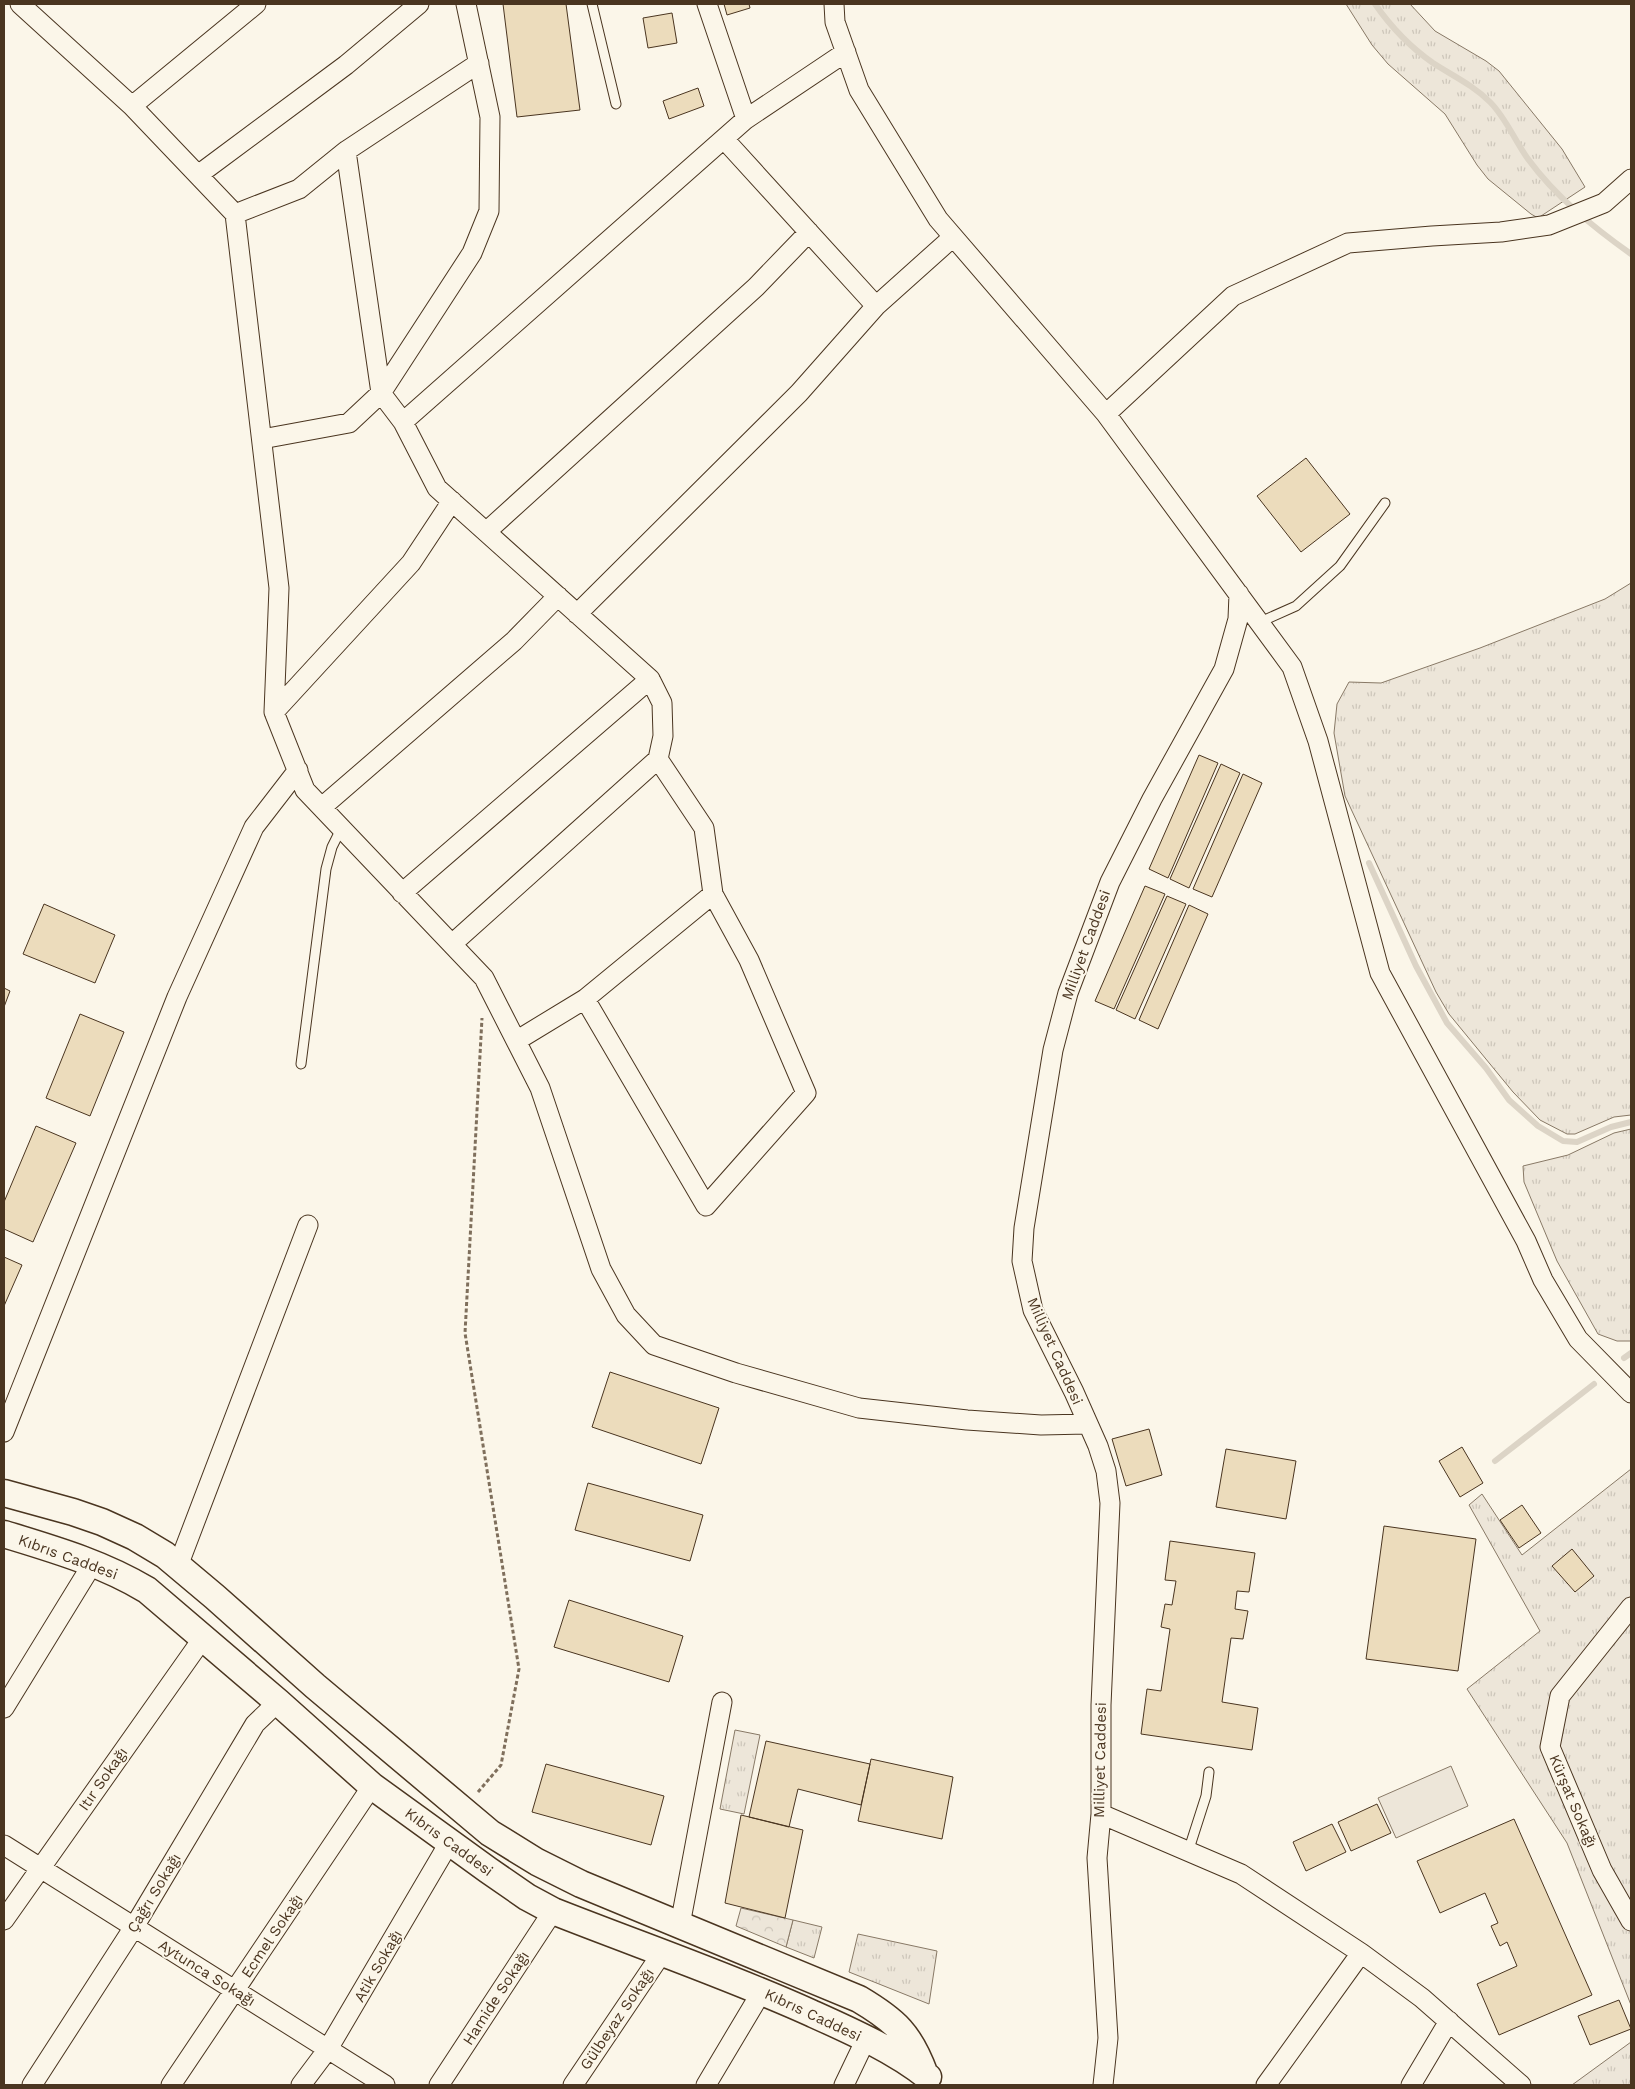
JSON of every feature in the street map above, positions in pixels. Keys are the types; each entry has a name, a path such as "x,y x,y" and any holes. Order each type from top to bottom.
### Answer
{"main road":[{"path":"4,1493 102,1522 135,1537 165,1555 315,1686 490,1832 537,1862 581,1884 859,1999 882,2013 903,2031 932,2080"},
{"name":"Kıbrıs Caddesi","path":"4,1534 94,1563 126,1577 147,1590 278,1702 372,1786 527,1897 553,1911 762,1991 866,2039 932,2080"}],"street":[{"path":"20,4 132,106 235,214 279,588 274,712 306,790 484,978 540,1088 601,1269 626,1316 654,1345 736,1373 859,1408 1032,1425 1087,1424"},
{"path":"132,106 256,4"},
{"path":"198,175 346,65 419,4"},
{"path":"262,439 349,423 381,393 472,253 489,211 490,117 466,4"},
{"path":"707,4 746,119"},
{"path":"834,4 835,22 859,90 938,219 1106,414 1292,666 1318,741 1380,973 1526,1241 1548,1288 1578,1340 1631,1393"},
{"path":"403,422 746,119 846,52"},
{"path":"235,214 299,189 346,151 479,63"},
{"path":"724,139 876,306"},
{"path":"346,151 381,393 403,422 437,488 650,679 662,703 663,736 658,759 452,944"},
{"path":"1106,414 1233,296 1348,243 1501,232 1549,225 1604,203 1631,179"},
{"path":"486,532 756,286 810,232"},
{"path":"578,614 799,393 876,306 953,237"},
{"path":"274,712 411,563 452,501"},
{"name":"Milliyet Caddesi","path":"1103,2085 1108,2038 1097,1858 1100,1814 1101,1705 1110,1503 1106,1471 1098,1446 1074,1392 1033,1310 1022,1261 1024,1228 1053,1050 1068,993 1110,882 1156,791 1224,670 1238,619 1239,594"},
{"path":"322,807 514,642 558,596"},
{"path":"402,892 650,679"},
{"path":"585,999 706,1206 806,1093 750,960 712,894 704,828 658,759"},
{"path":"4,1432 177,997 254,827 298,770"},
{"path":"516,1041 585,999 712,894"},
{"path":"178,1566 308,1225"},
{"path":"4,1708 94,1563"},
{"name":"Kürşat Sokağı","path":"1631,1607 1560,1696 1550,1746 1602,1870 1631,1921"},
{"name":"Itır Sokağı","path":"4,1920 203,1638"},
{"name":"Çağrı Sokağı","path":"32,2085 134,1927 255,1724 278,1702"},
{"path":"680,1925 722,1702"},
{"name":"Ecmel Sokağı","path":"172,2085 372,1786"},
{"path":"1100,1814 1241,1874 1361,1953 1422,1998 1521,2085"},
{"name":"Atik Sokağı","path":"301,2085 328,2049 450,1843"},
{"name":"Aytunca Sokağı","path":"4,1845 385,2085"},
{"name":"Hamide Sokağı","path":"438,2085 553,1911"},
{"path":"1266,2085 1361,1953"},
{"name":"Gülbeyaz Sokağı","path":"573,2085 662,1954"},
{"path":"706,2085 762,1991"},
{"path":"1411,2085 1449,2021"},
{"path":"844,2085 866,2039"}],"lane":[{"path":"592,4 616,104"},
{"path":"1260,622 1296,606 1340,566 1385,503"},
{"path":"301,1064 326,869 332,847 341,829"},
{"path":"1188,1853 1206,1796 1209,1772"}],"path":[{"path":"462,1810 501,1764 519,1669 464,1333 482,1017"}],"green space":[{"path":"1346,4 1410,4 1435,31 1486,61 1499,71 1562,149 1585,187 1538,218 1531,214 1488,179 1445,114 1388,64 1372,45"},
{"path":"1631,583 1631,1115 1614,1117 1575,1134 1567,1134 1540,1120 1513,1092 1449,1014 1436,992 1345,796 1334,733 1337,704 1349,682 1381,683 1480,648 1605,599"},
{"path":"1631,1129 1631,1341 1617,1341 1598,1334 1557,1261 1524,1182 1523,1166 1568,1155 1614,1133"},
{"path":"1631,1469 1631,2005 1567,1843 1467,1689 1540,1631 1469,1505 1482,1494 1522,1555"},
{"path":"735,1730 760,1735 744,1814 720,1809"},
{"path":"1451,1766 1468,1806 1396,1838 1378,1798"},
{"path":"741,1908 793,1920 786,1947 736,1926"},
{"path":"793,1920 822,1927 814,1958 786,1947"},
{"path":"858,1934 937,1951 929,2004 849,1972"},
{"path":"1631,2042 1631,2085 1572,2085"}],"building":[{"path":"503,4 566,4 580,110 517,117"},
{"path":"724,4 749,4 750,8 727,15"},
{"path":"672,13 677,43 648,48 643,18"},
{"path":"698,88 704,106 669,119 663,101"},
{"path":"1306,458 1350,514 1301,552 1257,496"},
{"path":"1199,755 1218,763 1168,878 1149,869"},
{"path":"1221,764 1240,773 1189,888 1170,879"},
{"path":"1243,774 1262,783 1212,897 1193,889"},
{"path":"1145,886 1165,894 1114,1009 1095,1001"},
{"path":"1167,896 1186,904 1135,1019 1116,1010"},
{"path":"44,904 115,935 95,983 23,954"},
{"path":"1189,905 1208,914 1158,1029 1139,1020"},
{"path":"4,988 10,991 4,1007"},
{"path":"80,1014 124,1032 90,1116 46,1098"},
{"path":"36,1126 76,1143 33,1242 4,1229 4,1202"},
{"path":"4,1257 22,1265 4,1306"},
{"path":"610,1372 719,1408 701,1464 592,1427"},
{"path":"1149,1429 1162,1475 1126,1486 1112,1439"},
{"path":"1462,1447 1483,1483 1460,1497 1439,1461"},
{"path":"1226,1449 1296,1461 1286,1519 1216,1507"},
{"path":"588,1483 703,1515 690,1561 575,1530"},
{"path":"1522,1505 1541,1533 1519,1548 1500,1520"},
{"path":"1384,1526 1476,1539 1458,1671 1366,1659"},
{"path":"1170,1541 1255,1553 1249,1592 1237,1591 1235,1609 1248,1611 1243,1639 1231,1638 1222,1702 1258,1708 1252,1750 1141,1734 1147,1689 1161,1691 1170,1629 1161,1627 1165,1604 1172,1605 1176,1581 1165,1580"},
{"path":"1572,1549 1594,1576 1575,1592 1552,1566"},
{"path":"569,1600 683,1636 669,1682 554,1647"},
{"path":"766,1741 870,1764 861,1805 798,1789 789,1827 749,1817"},
{"path":"871,1759 953,1777 942,1839 858,1821"},
{"path":"546,1764 664,1796 651,1845 532,1812"},
{"path":"1377,1804 1391,1833 1351,1851 1338,1822"},
{"path":"741,1815 803,1830 785,1918 725,1903"},
{"path":"1514,1819 1592,1995 1499,2035 1477,1984 1517,1966 1507,1942 1500,1946 1491,1926 1498,1923 1485,1893 1440,1913 1417,1861"},
{"path":"1332,1824 1346,1852 1306,1871 1293,1842"},
{"path":"1619,2000 1631,2029 1590,2045 1578,2016"}],"waterway":[{"path":"1375,4 1394,29 1416,50 1470,86 1490,102 1501,115 1528,159 1563,199 1589,222 1631,254"},
{"path":"1369,863 1416,966 1447,1023 1486,1068 1509,1100 1538,1126 1563,1141 1577,1142 1611,1127 1631,1122"},
{"path":"1624,1358 1631,1353"},
{"path":"1495,1461 1594,1384"}]}
